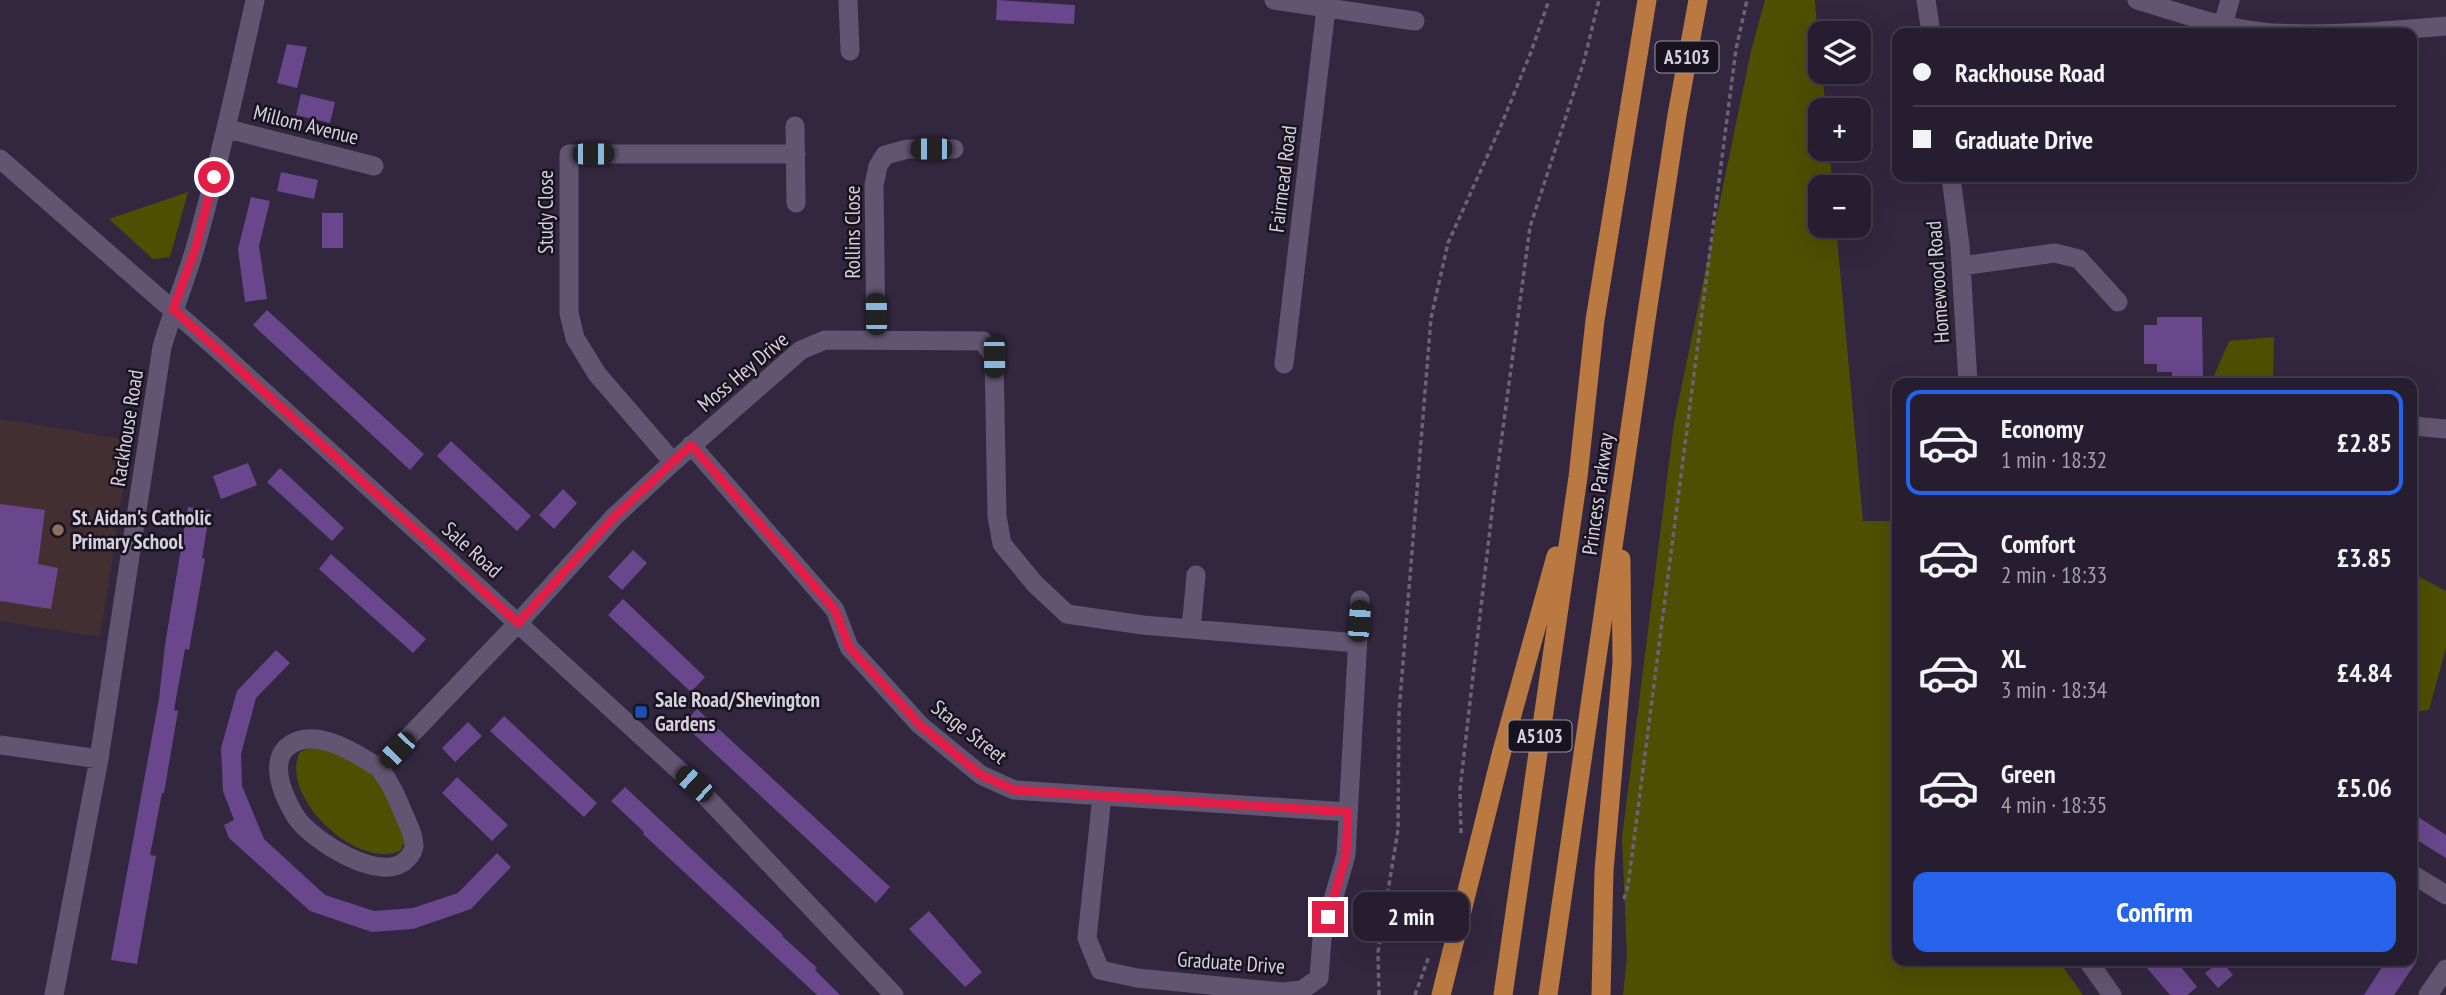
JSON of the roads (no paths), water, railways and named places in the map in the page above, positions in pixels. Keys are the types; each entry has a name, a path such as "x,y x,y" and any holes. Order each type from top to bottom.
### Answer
{"highway":[{"name":"Princess Parkway","path":"1503,995 1578,477 1595,320 1647,0"},
{"name":"Princess Parkway","path":"1548,995 1677,115 1698,0"},
{"path":"1677,115 1710,0"},
{"path":"1441,995 1502,751 1578,477"},
{"path":"1601,995 1604,870 1622,663 1621,495"}],"street":[{"name":"Rackhouse Road","path":"54,995 99,759 162,347 195,250 228,129 255,0"},
{"path":"848,0 850,51"},
{"path":"1274,0 1327,4 1415,21"},
{"path":"1926,0 1931,28"},
{"path":"2137,0 2241,28"},
{"path":"2223,25 2230,0"},
{"name":"Fairmead Road","path":"1284,364 1327,4"},
{"path":"2417,28 2446,26"},
{"path":"795,126 796,203"},
{"name":"Millom Avenue","path":"228,129 374,166"},
{"name":"Rollins Close","path":"876,340 874,185 878,166 885,155 908,149 954,149"},
{"name":"Study Close","path":"673,462 597,374 575,338 569,313 569,154 796,154"},
{"name":"Sale Road","path":"0,159 173,309 694,784 894,995"},
{"name":"Homewood Road","path":"1952,182 1961,265 1968,378"},
{"path":"1961,265 2055,253 2079,260 2118,302"},
{"name":"Moss Hey Drive","path":"379,768 518,623 614,517 691,445 801,350 825,340 983,341 994,357 997,516 1002,544 1035,584 1067,614 1191,629 1357,643"},
{"path":"2417,426 2446,429"},
{"name":"Stage Street","path":"691,445 835,610 849,647 920,725 981,775 1014,790 1348,812"},
{"path":"1191,629 1196,575"},
{"name":"Graduate Drive","path":"1101,796 1087,939 1100,970 1137,978 1283,992 1302,990 1319,978 1322,939 1346,855 1360,600"},
{"path":"308,738 348,749 379,768 391,783 412,833 414,845 412,855 404,863 394,866 368,865 344,855 318,838 297,818 282,788 278,762 290,744 308,738"},
{"path":"0,746 99,759"},
{"path":"2417,877 2446,895"},
{"path":"2092,966 2112,995"},
{"path":"2428,995 2446,969"}],"place":[{"name":"St. Aidan's Catholic Primary School","path":"58,530"},
{"name":"Sale Road/Shevington Gardens","path":"641,712"}]}
